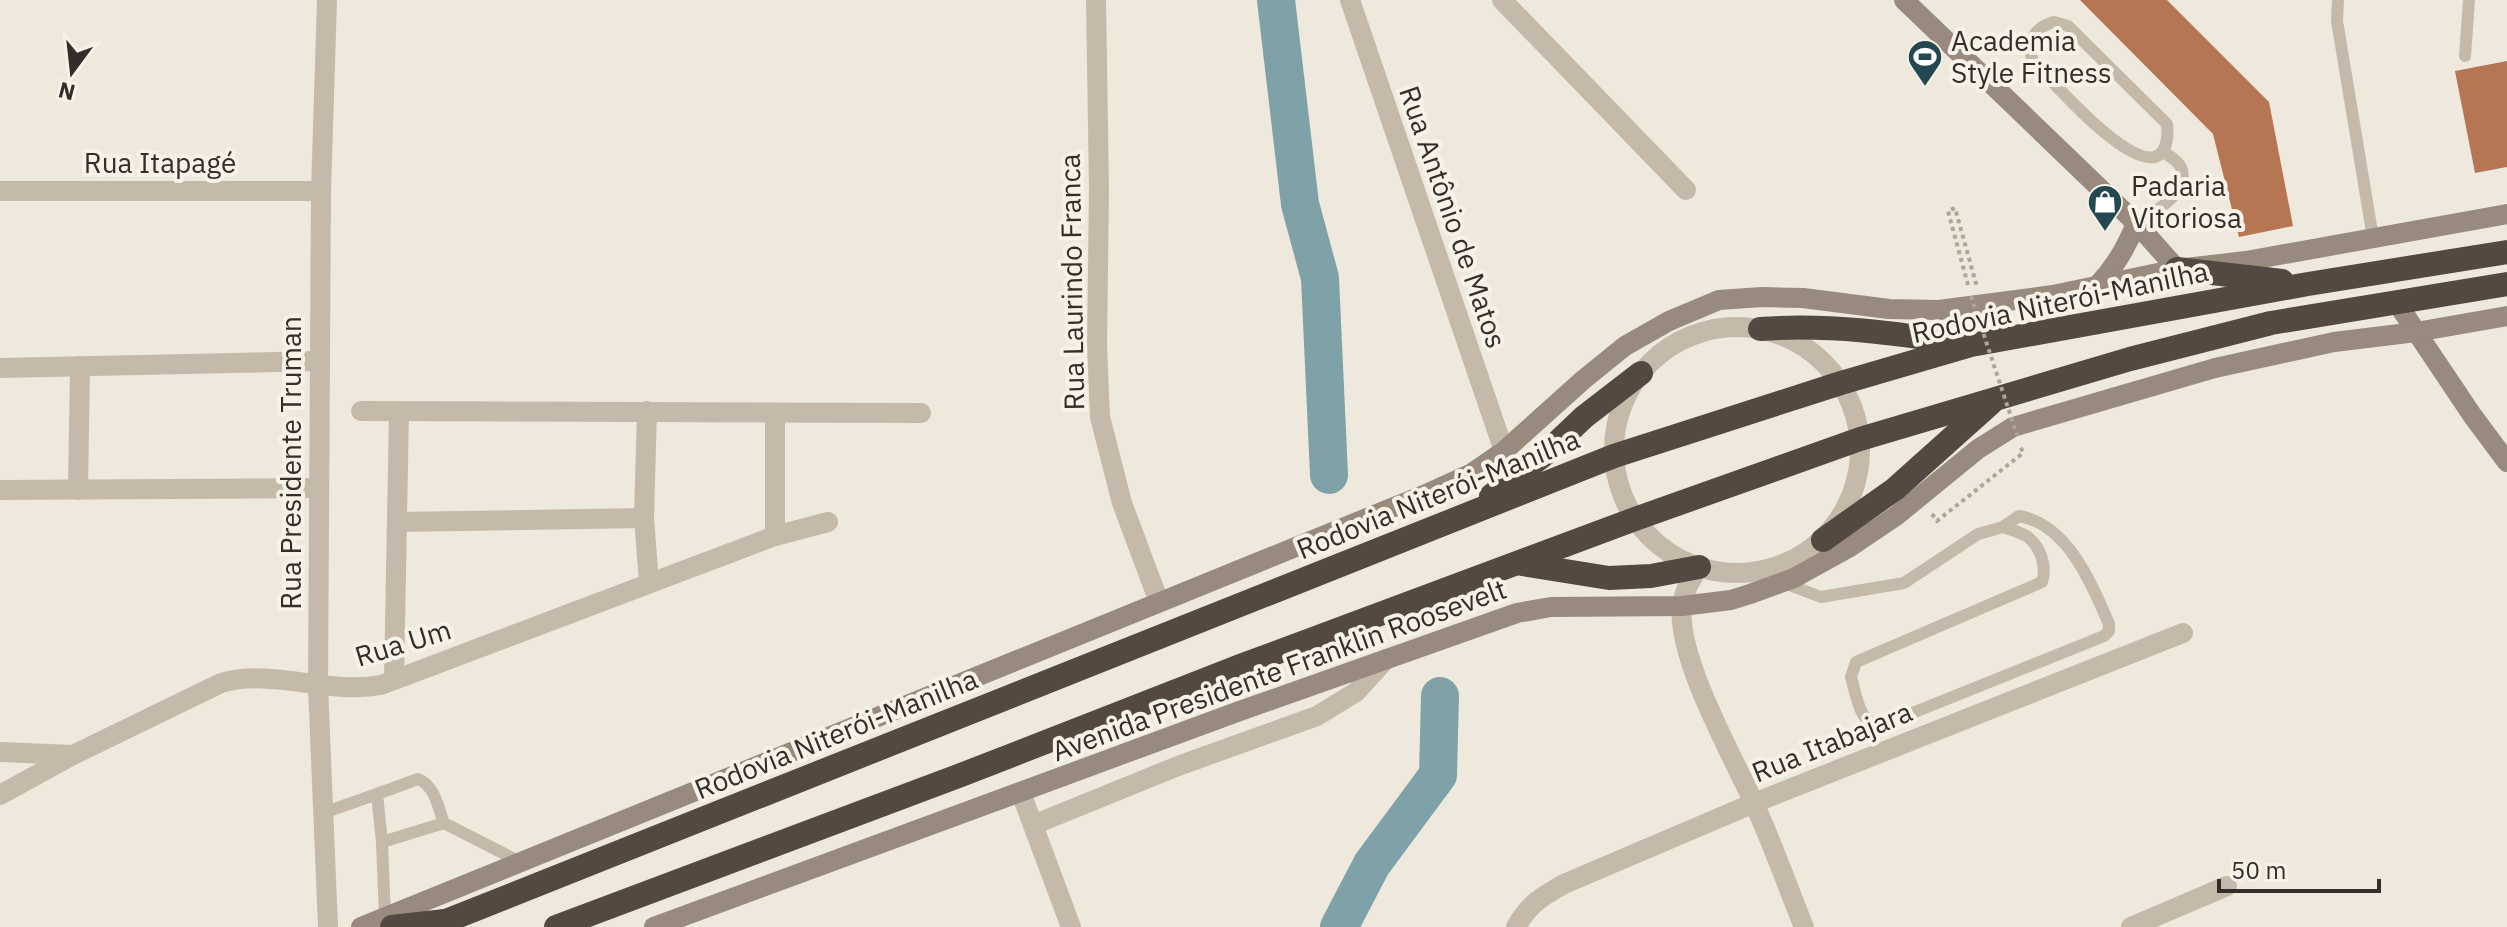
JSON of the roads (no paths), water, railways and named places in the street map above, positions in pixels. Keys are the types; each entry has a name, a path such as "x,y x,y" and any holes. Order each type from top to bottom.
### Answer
{"highway":[{"name":"Rodovia Niterói-Manilha","path":"388,922 438,924 1614,456 1841,383 1971,345 2308,284 2507,252"},
{"path":"2177,269 2308,284"},
{"path":"556,927 946,781 1243,665 1860,439 2130,359 2271,323 2507,284"},
{"path":"1760,329 1806,326 1907,335 1971,345"},
{"path":"1470,513 1641,373"},
{"path":"1823,540 1895,489 1997,397"},
{"path":"1520,563 1609,578 1651,576 1699,567"}],"street":[{"name":"Rua Presidente Truman","path":"327,0 321,191 318,686 328,927"},
{"name":"Rua Laurindo Franca","path":"1096,0 1100,417 1122,503 1159,602"},
{"name":"Rua Antônio de Matos","path":"1350,0 1504,451"},
{"path":"1502,0 1686,190"},
{"path":"1904,0 2136,223 2177,269"},
{"name":"Rua Itapagé","path":"0,191 321,191"},
{"path":"361,927 388,922 520,862 1472,473 1504,451 1625,346 1669,321 1719,300 1803,298 1889,309 1939,310 1976,301 2097,286 2177,269 2246,261 2507,214"},
{"path":"2097,286 2121,255 2136,223"},
{"path":"1717,329 1719,300"},
{"path":"2397,303 2507,462"},
{"name":"Avenida Presidente Franklin Roosevelt","path":"654,927 1476,626 1551,607 1682,606 1731,600 1781,582 1850,547 1896,516 1978,449 2014,433 2215,368 2334,342 2507,316"},
{"path":"1717,329 1760,329 1784,336 1806,348 1841,383 1855,413 1860,439 1857,481 1844,513 1823,540 1792,561 1757,572 1720,572 1681,560 1659,545 1635,519 1622,494 1614,456 1615,434 1628,392 1656,357 1695,334 1717,329"},
{"path":"0,368 320,361"},
{"path":"78,490 80,366"},
{"path":"361,411 921,413"},
{"path":"394,680 399,411"},
{"path":"647,411 644,518 649,583"},
{"path":"775,414 775,536"},
{"path":"0,490 319,488"},
{"path":"397,522 644,518"},
{"name":"Rua Um","path":"0,795 73,755 235,679 363,688 394,680 775,536 828,522"},
{"path":"1699,567 1682,606 1685,641 1725,746 1754,803 1804,927"},
{"name":"Rua Itabajara","path":"1516,927 1538,898 1564,884 1754,803 2183,633"},
{"path":"1033,825 1178,766 1317,716 1356,692 1386,659"},
{"path":"0,752 73,755"},
{"path":"1021,793 1071,927"},
{"path":"2131,927 2227,886"}],"lane":[{"path":"2338,0 2337,21 2373,238"},
{"path":"2465,56 2469,0"},
{"path":"2054,22 2068,26 2167,124 2168,135 2163,152 2155,158 2141,157 2120,146 2033,61 2029,48 2031,37 2045,24 2054,22"},
{"path":"2136,223 2158,210 2180,187 2182,170 2175,160 2163,152"},
{"path":"1781,582 1821,597 1904,583 1978,534 2003,527 2019,516 2035,519 2056,535 2086,571 2109,624 2109,631 2104,636 1880,726 1872,726 1865,720 1851,677 1856,662 2042,582 2045,572 2043,561 2029,537 2003,527"},
{"path":"323,813 418,779 432,790 444,823 520,862"},
{"path":"377,794 388,922"},
{"path":"382,842 444,823"}],"waterway":[{"path":"1276,0 1300,204 1320,278 1329,475"},
{"path":"1339,927 1372,864 1438,775 1440,696"}],"place":[{"name":"Academia Style Fitness","path":"1925,88"},
{"name":"Padaria Vitoriosa","path":"2105,233"}]}
